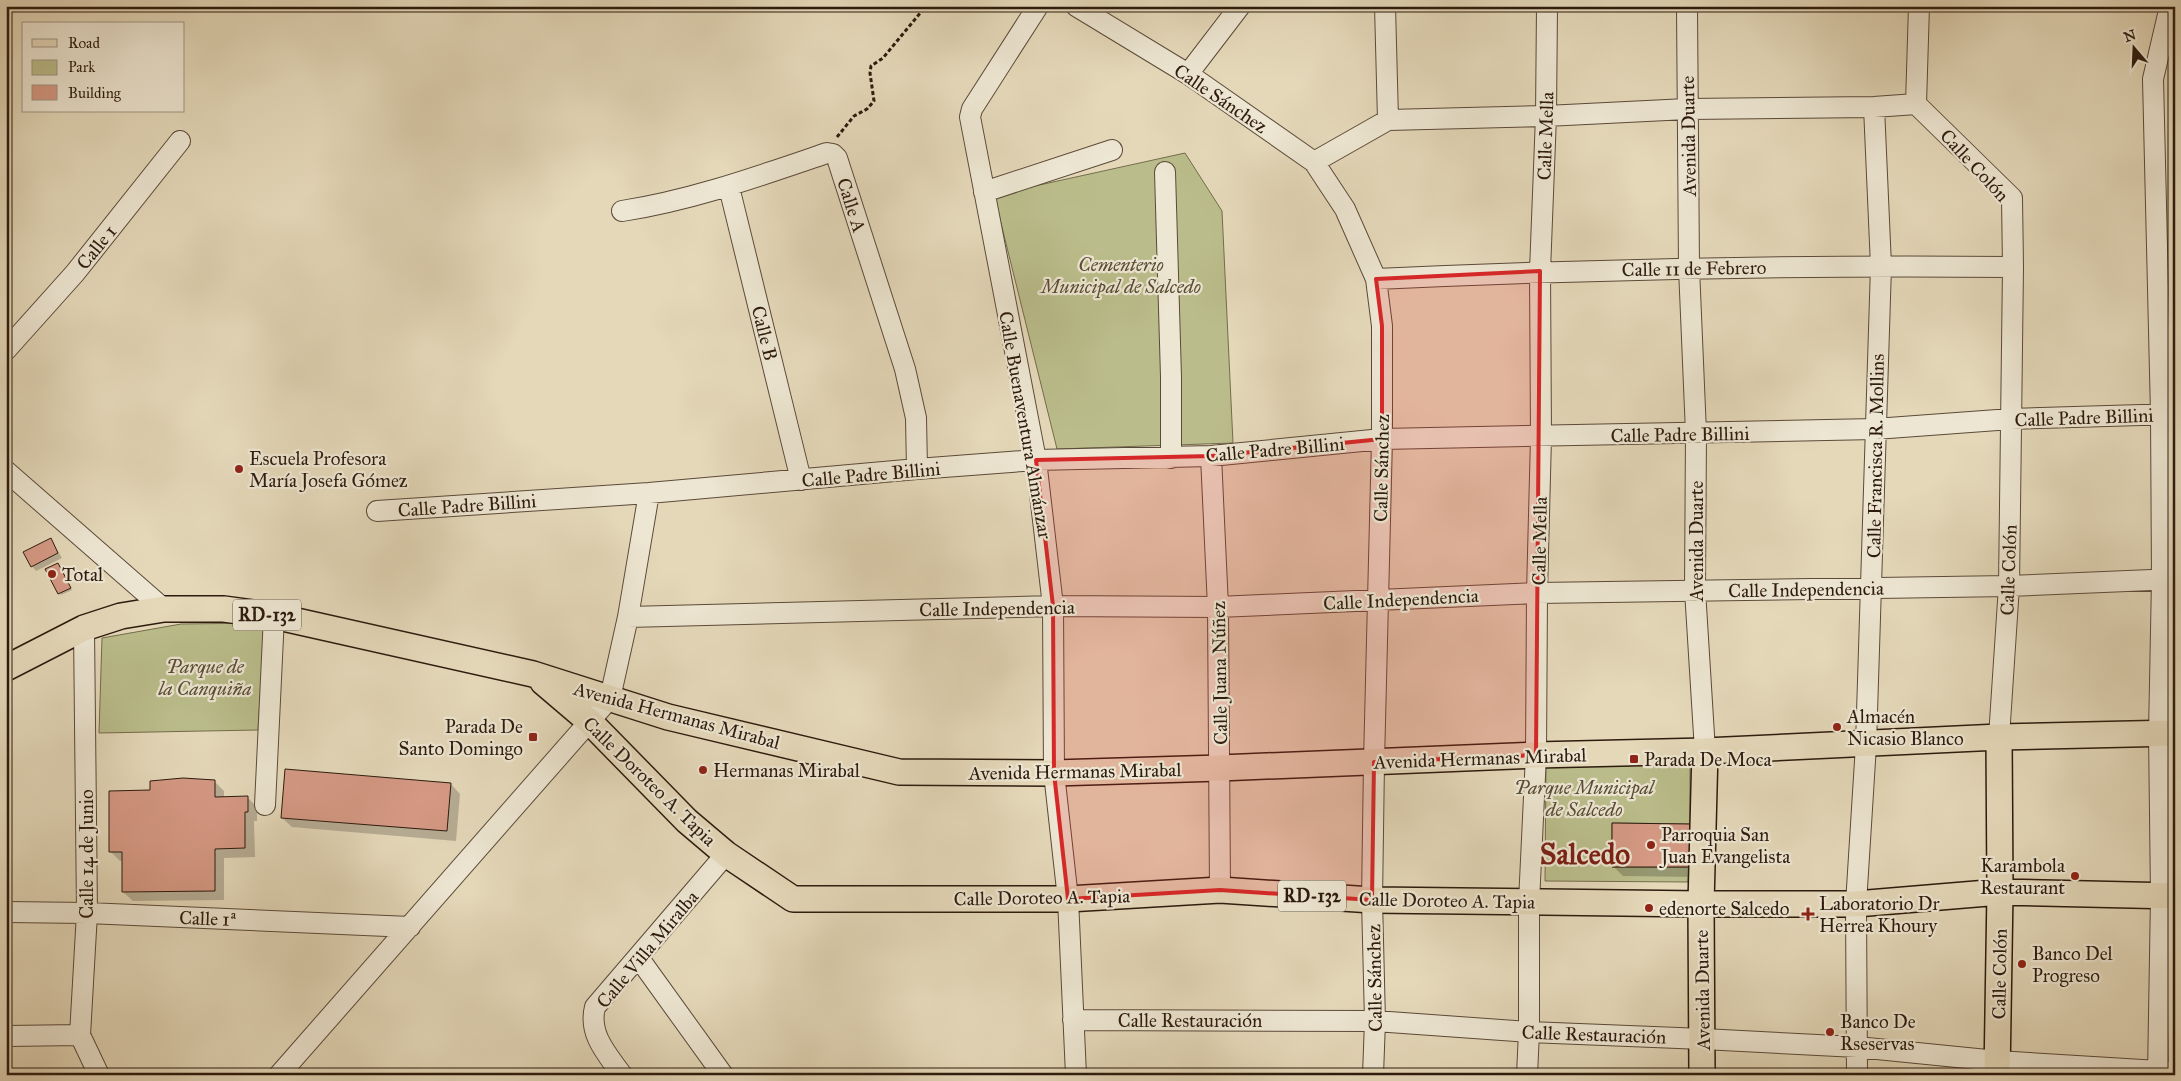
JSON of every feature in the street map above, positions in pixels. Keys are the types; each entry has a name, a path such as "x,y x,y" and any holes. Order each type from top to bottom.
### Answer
{"main road":[{"name":"Avenida Hermanas Mirabal","path":"6,668 84,628 122,616 164,609 224,609 274,616 534,674 668,717 899,772 1054,773 1220,768 1536,755 1704,752 1999,738 2167,733"},
{"name":"Calle Doroteo A. Tapia","path":"534,674 590,722 687,821 726,854 793,899 1068,899 1220,890 1372,900 1701,904 1856,904 2000,892 2168,896"},
{"name":"Calle Colón","path":"1997,1068 2000,892 1999,738"},
{"name":"Avenida Duarte","path":"1702,1075 1701,904 1704,752"}],"street":[{"name":"Calle Buenaventura Almánzar","path":"1038,6 972,108 971,127 1036,460 1053,606 1054,773 1068,899 1076,1075"},
{"name":"Calle Sánchez","path":"1076,6 1188,74 1314,162 1345,209 1376,279 1382,326 1382,439 1372,900 1375,1021 1373,1075"},
{"path":"1188,74 1240,6"},
{"path":"1385,6 1388,120"},
{"name":"Calle Mella","path":"1527,1075 1529,1032 1529,902 1536,755 1537,593 1541,437 1540,271 1546,116 1547,6"},
{"name":"Avenida Duarte","path":"1687,6 1689,268 1696,433 1695,590 1704,752"},
{"path":"1314,162 1388,120 1546,116 1687,109 1874,107 1916,104 1919,6"},
{"path":"2163,1072 2168,896 2168,414 2166,274 2152,79 2170,6"},
{"name":"Calle Colón","path":"1916,104 2012,198 2013,267 2009,586 1999,738"},
{"name":"Calle Francisca R. Mollins","path":"1857,1075 1856,904 1866,745 1881,266 1874,107"},
{"name":"Calle 1","path":"6,350 75,272 180,141"},
{"path":"984,192 1112,150"},
{"name":"Calle A","path":"622,211 662,205 729,187 827,153 833,154 837,158 905,369 916,418 917,469"},
{"path":"1165,172 1171,377 1171,458"},
{"name":"Calle B","path":"729,187 801,480"},
{"name":"Calle 11 de Febrero","path":"1376,279 1540,271 1689,268 2013,267"},
{"name":"Calle Padre Billini","path":"377,511 649,494 1036,460 1211,456 1382,439 1875,429 2011,420 2168,414"},
{"name":"Calle Juana Núñez","path":"1211,456 1218,607 1220,890"},
{"path":"6,471 164,609"},
{"path":"280,1075 610,698 628,617 649,494"},
{"name":"Calle Independencia","path":"628,617 1053,606 1218,607 1537,593 2009,586 2168,579"},
{"path":"265,805 274,616"},
{"name":"Calle 14 de Junio","path":"84,628 88,913 80,1035 99,1075"},
{"name":"Calle Villa Miralba","path":"622,1075 598,1041 593,1026 595,1007 726,854"},
{"name":"Calle 1ª","path":"6,912 88,913 410,927"},
{"path":"638,957 723,1075"},
{"name":"Calle Restauración","path":"1073,1020 1375,1021 1529,1032 1857,1048 1997,1068 2163,1072"},
{"path":"6,1036 80,1035"}],"path":[{"path":"833,154 834,143 841,131 854,116 868,108 874,101 870,73 872,66 883,58 926,6"}],"highlighted area":[{"path":"1540,271 1536,755 1374,762 1372,900 1220,890 1068,899 1054,773 1053,606 1036,460 1211,456 1382,439 1382,326 1376,279"}],"green space":[{"name":"Cementerio Municipal de Salcedo","path":"1185,153 1222,211 1233,443 1057,449 994,195"},
{"name":"Parque de la Canquiña","path":"265,623 258,730 99,733 102,638 181,624"},
{"name":"Parque Municipal de Salcedo","path":"1546,760 1690,761 1690,824 1612,823 1612,867 1689,867 1688,882 1545,881"}],"building":[{"path":"51,538 58,553 31,567 23,552"},
{"path":"58,563 71,588 58,594 45,569"},
{"path":"285,769 451,783 447,831 281,818"},
{"path":"183,778 215,780 215,797 248,796 248,812 245,812 245,848 215,849 215,891 122,892 122,852 109,852 109,791 150,790 150,781"},
{"name":"Parroquia San Juan Evangelista","path":"1612,823 1690,824 1689,867 1612,867"}],"place":[{"name":"Escuela Profesora María Josefa Gómez","path":"239,469"},
{"name":"Total","path":"52,574"},
{"name":"Almacén Nicasio Blanco","path":"1837,727"},
{"name":"Parada De Santo Domingo","path":"533,737"},
{"name":"Parada De Moca","path":"1634,759"},
{"name":"Hermanas Mirabal","path":"703,770"},
{"name":"Parroquia San Juan Evangelista","path":"1651,845"},
{"name":"Karambola Restaurant","path":"2075,876"},
{"name":"edenorte Salcedo","path":"1649,908"},
{"name":"Laboratorio Dr Herrea Khoury","path":"1808,914"},
{"name":"Banco Del Progreso","path":"2022,964"},
{"name":"Banco De Rseservas","path":"1830,1032"}],"district":[{"name":"Salcedo","path":"1585,854"}]}
